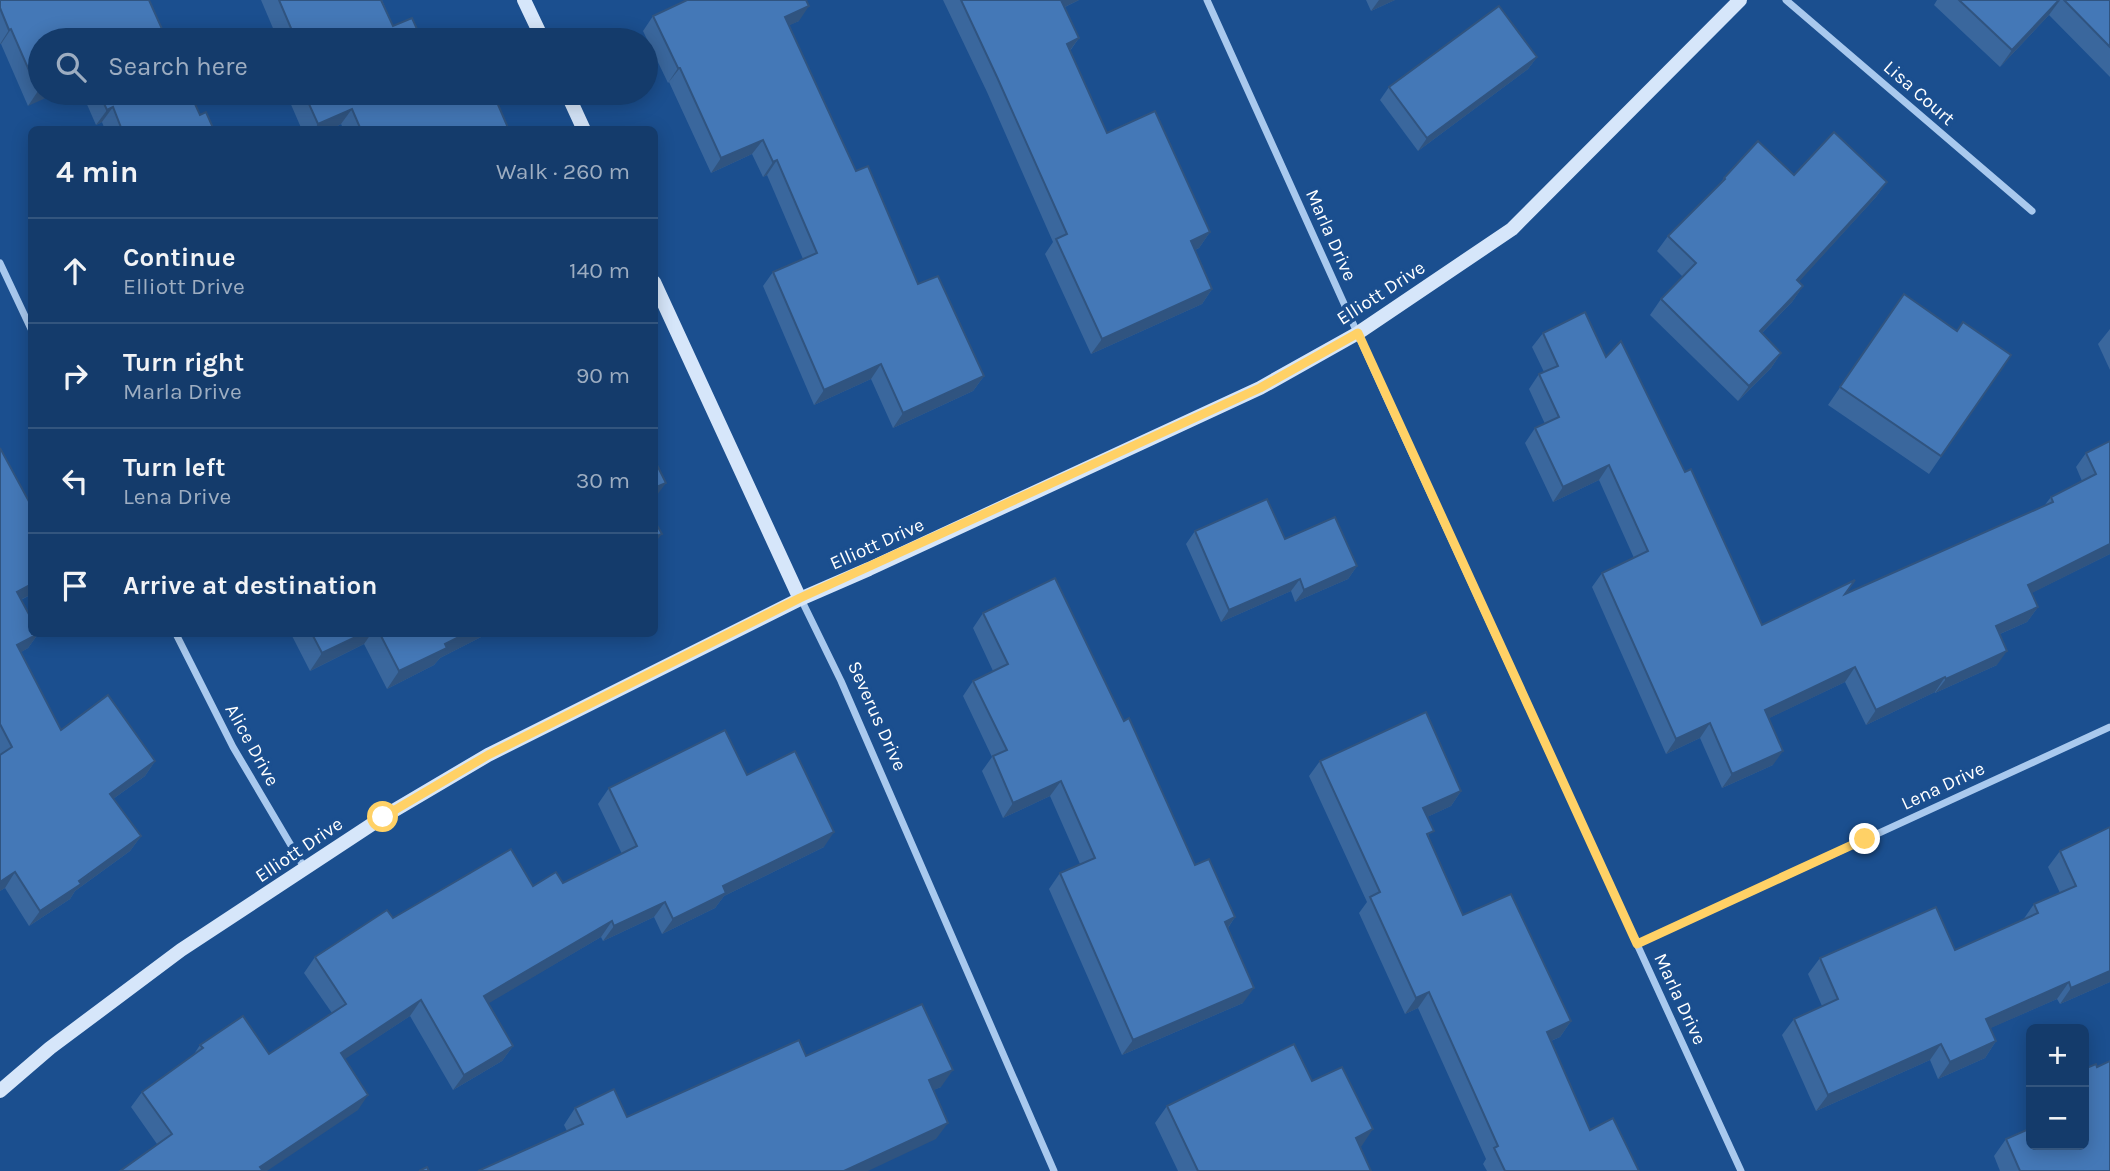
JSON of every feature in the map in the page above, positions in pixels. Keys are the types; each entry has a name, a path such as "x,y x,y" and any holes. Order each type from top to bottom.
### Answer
{"street":[{"path":"524,0 537,28"},
{"name":"Marla Drive","path":"1207,0 1741,1171"},
{"name":"Elliott Drive","path":"0,1091 50,1048 181,950 383,817 488,755 800,598 882,563 1260,388 1358,333 1512,229 1740,0"},
{"name":"Lisa Court","path":"1786,0 2032,211"},
{"path":"573,105 582,126"},
{"path":"0,263 28,322"},
{"name":"Severus Drive","path":"658,291 846,694 1054,1171"},
{"name":"Alice Drive","path":"178,637 233,747 305,869"},
{"name":"Lena Drive","path":"1637,944 2110,727"}],"building":[{"path":"0,0 149,0 162,28 28,28 28,68 0,8"},
{"path":"279,0 381,0 393,26 412,18 417,28 291,28"},
{"path":"687,0 806,0 809,6 785,17 856,171 868,166 918,284 938,276 984,376 903,413 881,364 824,390 773,272 817,253 777,160 773,162 763,140 721,158 653,16"},
{"path":"961,0 1061,0 1079,38 1067,44 1107,133 1155,111 1210,232 1191,241 1212,289 1102,339 1056,239 1067,234"},
{"path":"1959,0 2059,0 2012,50"},
{"path":"2064,0 2110,0 2110,47"},
{"path":"1499,6 1537,57 1427,138 1389,87"},
{"path":"105,105 195,105 200,115 206,112 212,126 120,126 113,107 107,110"},
{"path":"309,105 498,105 507,126 359,126 352,109 318,124"},
{"path":"1834,132 1887,182 1797,280 1803,286 1760,331 1781,353 1749,386 1661,299 1696,263 1668,236 1725,179 1758,141 1794,175"},
{"path":"1904,294 1957,331 1963,322 2011,355 1941,456 1840,387"},
{"path":"1585,312 1606,357 1621,341 1685,472 1691,469 1762,625 1855,580 1845,594 2053,502 2051,497 2096,474 2086,453 2110,441 2110,544 2028,585 2038,607 1996,626 2007,651 1876,710 1855,667 1765,710 1783,751 1732,774 1710,723 1676,739 1602,573 1648,551 1609,465 1563,487 1535,428 1559,417 1539,374 1558,366 1543,333"},
{"path":"0,448 28,500 28,586 17,592 28,613 28,637 32,637 17,645 61,730 108,695 155,761 110,794 141,836 79,881 81,884 40,911 15,872 0,882 0,755 12,747 0,724"},
{"path":"658,467 666,483 658,486"},
{"path":"1267,499 1285,539 1335,517 1357,566 1304,590 1300,579 1229,610 1195,531"},
{"path":"1055,578 1124,721 1129,718 1195,865 1209,859 1235,917 1225,922 1254,988 1133,1040 1060,873 1095,858 1061,781 1013,803 993,756 1007,750 973,681 1008,664 983,613"},
{"path":"314,637 356,637 322,653"},
{"path":"382,637 459,637 445,644 447,648 399,671"},
{"path":"1426,712 1461,791 1423,808 1434,831 1427,834 1463,915 1511,894 1571,1021 1547,1032 1590,1130 1613,1118 1639,1171 1505,1171 1494,1148 1498,1146 1429,992 1416,998 1370,897 1380,892 1320,761"},
{"path":"725,730 747,775 795,751 834,832 723,886 726,893 673,919 665,902 614,926 612,921 484,996 513,1046 464,1075 421,1000 341,1053 368,1095 260,1167 263,1171 120,1171 172,1134 142,1092 203,1048 200,1045 243,1016 269,1054 346,1004 315,957 387,910 393,918 511,849 533,886 556,872 563,883 637,846 609,788"},
{"path":"2110,827 2110,971 2071,988 2069,982 1986,1019 1996,1041 1950,1062 1941,1044 1828,1095 1794,1019 1838,999 1820,958 1936,907 1955,950 2038,913 2034,904 2076,886 2060,851"},
{"path":"922,1004 953,1070 929,1080 948,1123 844,1171 478,1171 583,1124 575,1108 614,1089 627,1117 799,1040 806,1056"},
{"path":"1294,1044 1312,1081 1342,1067 1373,1129 1356,1138 1371,1171 1198,1171 1167,1106"},
{"path":"2110,1061 2110,1171 2020,1171 2006,1139 2026,1130 2026,1150 2089,1150 2089,1067 2096,1064 2097,1067"}],"route":[{"path":"383,817 488,755 800,598 869,569 1260,388 1358,333 1637,944 1865,839"}]}
